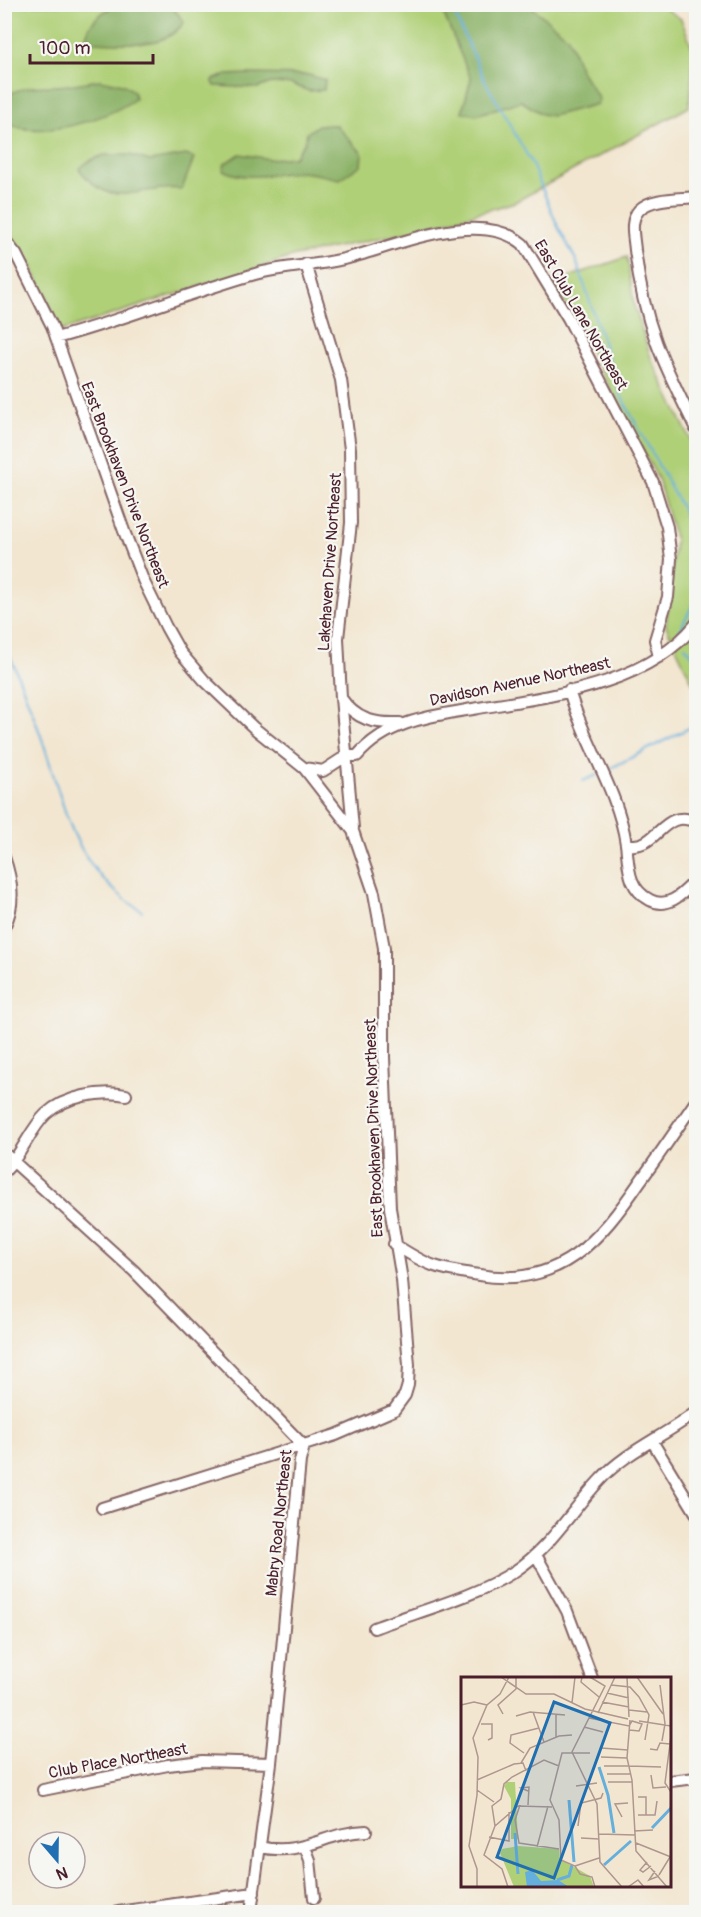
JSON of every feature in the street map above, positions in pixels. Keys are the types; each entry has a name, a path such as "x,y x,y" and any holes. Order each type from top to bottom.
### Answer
{"street":[{"path":"696,197 646,204 637,213 633,228 646,317 662,359 696,429"},
{"name":"East Club Lane Northeast","path":"56,338 254,275 343,259 411,239 470,229 505,232 523,244 570,321 653,482 667,527 671,559 668,597 655,640 658,657"},
{"name":"East Brookhaven Drive Northeast","path":"4,239 43,303 142,580 180,652 217,694 304,768 353,831 374,893 384,948 384,1057 390,1208 394,1244 402,1280 408,1354 408,1385 405,1395 394,1410 301,1447 102,1508"},
{"name":"Lakehaven Drive Northeast","path":"306,264 341,380 350,449 351,523 339,615 341,698 352,756 349,773 353,831"},
{"name":"Davidson Avenue Northeast","path":"341,698 354,714 382,724 405,723 569,690 623,675 658,657 680,642 696,624"},
{"path":"569,690 576,714 606,781 626,844 630,878 636,887 651,901 659,903 673,901 696,880"},
{"name":"Davidson Avenue Northeast","path":"352,756 376,738 405,723"},
{"path":"304,768 323,771 352,756"},
{"path":"626,844 640,845 677,819 685,818 696,822"},
{"path":"4,856 11,881 12,899 4,927"},
{"path":"4,1172 14,1162 45,1115 57,1106 104,1092 126,1095"},
{"path":"394,1244 431,1267 488,1277 529,1274 570,1259 592,1244 612,1223 696,1101"},
{"name":"Mabry Road Northeast","path":"4,1153 134,1271 279,1417 301,1447 272,1763 251,1912"},
{"path":"374,1628 490,1585 536,1555 600,1479 624,1459 696,1412"},
{"path":"652,1441 696,1513"},
{"path":"536,1555 567,1611 591,1677"},
{"name":"Club Place Northeast","path":"43,1790 168,1765 202,1761 272,1763"},
{"path":"671,1781 696,1778"},
{"path":"260,1847 276,1851 305,1847 339,1834 366,1831"},
{"path":"305,1847 310,1860 314,1898"},
{"path":"118,1912 254,1893"}],"green space":[{"path":"5,5 660,5 681,19 694,51 689,107 515,202 422,229 295,256 61,331 33,269 5,226"},
{"path":"115,5 171,5 184,22 175,32 153,42 86,42 91,24 99,15"},
{"path":"440,5 529,5 568,37 581,71 599,99 597,104 552,116 542,114 521,101 476,115 462,112 471,79"},
{"path":"226,75 309,75 325,80 324,90 309,91 291,84 271,83 258,88 215,86 212,80"},
{"path":"99,80 123,84 134,92 135,99 107,114 72,126 35,129 5,122 5,96 30,87"},
{"path":"318,125 336,125 362,153 361,165 340,179 298,172 241,176 223,170 225,163 240,154 270,159 294,157 305,142 307,133"},
{"path":"104,155 130,155 150,161 186,155 194,158 182,189 115,194 92,183 79,169 89,161"},
{"path":"627,257 634,305 651,358 696,451 696,690 666,626 675,540 658,479 554,282"}],"waterway":[{"path":"450,4 485,81 531,162 558,227 576,260 621,396 685,514 696,561 696,598 678,634"},
{"path":"4,641 35,719 76,838 101,877 119,895 142,911"},
{"path":"685,646 696,659"},
{"path":"609,769 691,727 696,718"},
{"path":"583,781 597,775"}]}
